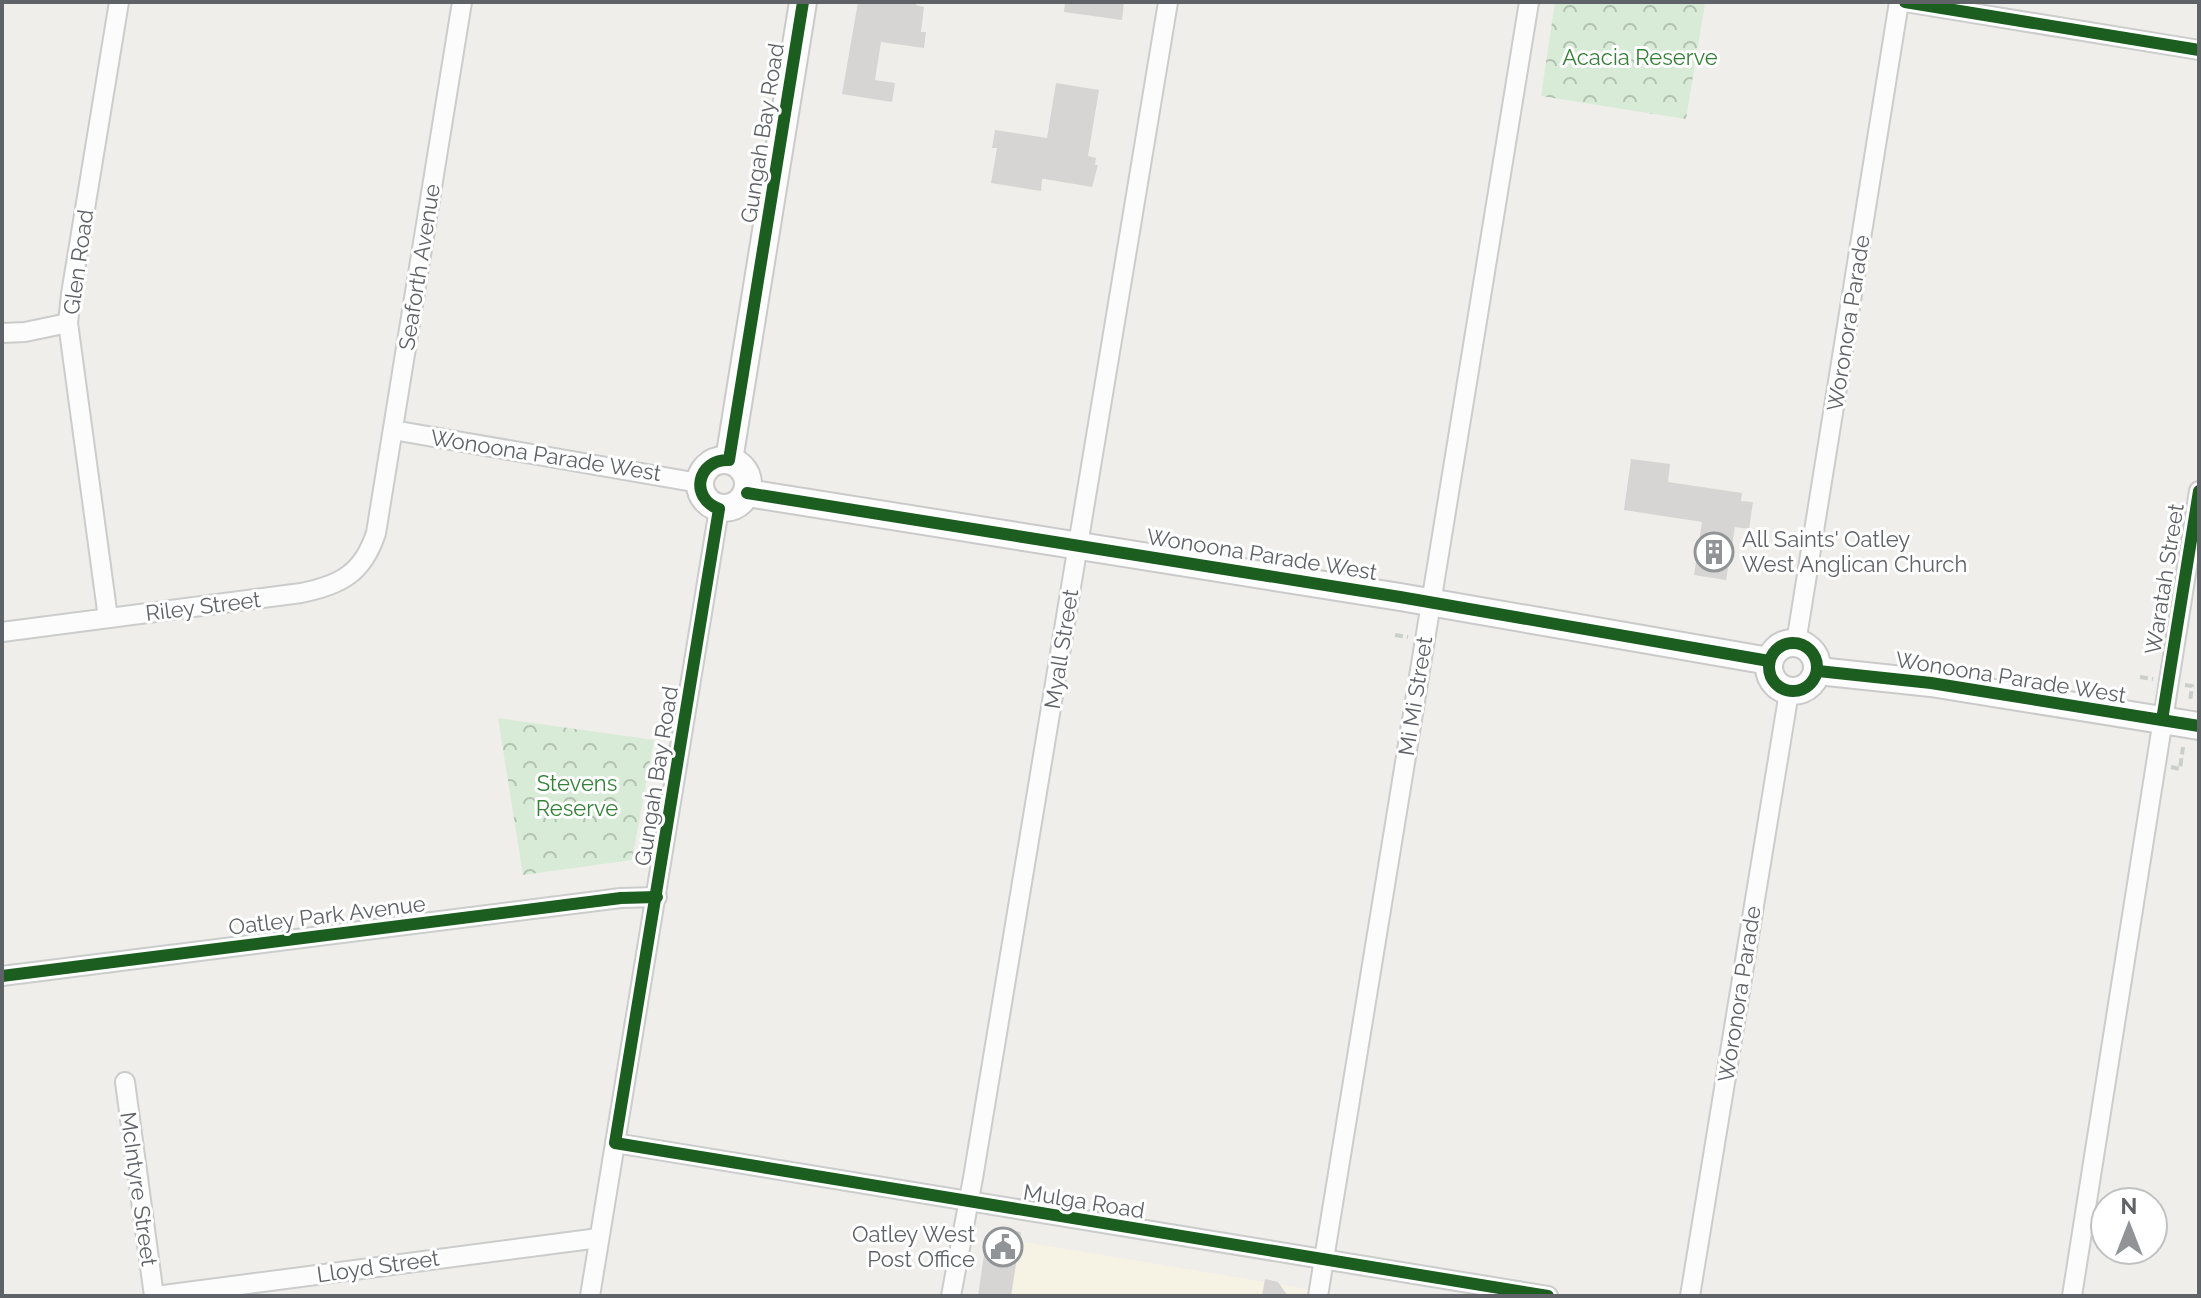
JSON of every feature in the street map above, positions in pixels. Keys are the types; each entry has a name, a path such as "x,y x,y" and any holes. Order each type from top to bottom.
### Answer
{"street":[{"name":"Glen Road","path":"108,618 68,323 119,2"},
{"name":"Seaforth Avenue","path":"376,533 462,2"},
{"name":"Gungah Bay Road","path":"729,460 803,2"},
{"name":"Myall Street","path":"951,1296 1168,2"},
{"name":"Mi Mi Street","path":"1318,1296 1529,2"},
{"path":"1902,2 2199,50"},
{"name":"Woronora Parade","path":"1796,643 1902,2"},
{"path":"2,333 25,332 68,323"},
{"name":"Wonoona Parade West","path":"393,430 699,483"},
{"path":"720,460 729,460 745,472 747,493 739,504 719,509 702,497 699,483 706,468 720,460"},
{"name":"Waratah Street","path":"2072,1296 2199,491"},
{"name":"Wonoona Parade West","path":"747,493 1430,602 1769,661"},
{"name":"Gungah Bay Road","path":"590,1296 719,509"},
{"name":"Riley Street","path":"2,632 319,590 344,580 360,565 376,533"},
{"path":"1796,643 1810,650 1818,671 1811,685 1789,692 1781,689 1770,677 1769,661 1777,649 1796,643"},
{"name":"Wonoona Parade West","path":"1818,671 1931,683 2199,726"},
{"name":"Woronora Parade","path":"1690,1296 1789,692"},
{"name":"Oatley Park Avenue","path":"2,976 621,898 657,897"},
{"name":"McIntyre Street","path":"125,1082 155,1296"},
{"name":"Mulga Road","path":"615,1143 1548,1296"},
{"name":"Lloyd Street","path":"155,1296 599,1238"}],"shaded area":[{"path":"989,1231 1011,1240 1349,1296 978,1296"}],"green space":[{"name":"Acacia Reserve","path":"1555,2 1705,3 1686,119 1541,96"},
{"name":"Stevens Reserve","path":"498,718 654,740 632,860 523,875"}],"building":[{"path":"858,2 916,2 916,5 924,7 921,32 926,32 924,48 881,42 875,80 895,83 892,102 842,94"},
{"path":"1065,2 1124,2 1122,20 1064,12"},
{"path":"1056,83 1099,90 1088,156 1096,158 1095,165 1098,165 1092,187 1045,179 1042,179 1041,191 991,183 997,148 992,148 995,130 1047,138"},
{"path":"1631,459 1670,464 1668,482 1742,493 1741,501 1753,502 1749,529 1735,527 1726,580 1694,575 1702,522 1624,510"},
{"path":"1004,1229 1021,1232 1011,1296 978,1296 986,1241"},
{"path":"1265,1279 1278,1282 1288,1296 1262,1296"}],"cycle path":[{"path":"803,2 729,460 710,466 701,480 703,497 719,509 615,1143 1548,1296"},
{"path":"1905,2 2199,50"},
{"path":"2162,720 2199,491"},
{"path":"747,493 1400,597 1769,661"},
{"path":"1793,643 1802,644 1810,650 1816,658 1817,667 1816,676 1810,684 1802,690 1793,691 1784,690 1776,684 1770,676 1769,667 1770,658 1776,650 1784,644 1793,643"},
{"path":"1818,671 1931,683 2199,726"},
{"path":"2,976 621,898 657,897"}],"place":[{"name":"All Saints' Oatley West Anglican Church","path":"1714,552"},
{"name":"Oatley West Post Office","path":"1003,1247"}]}
